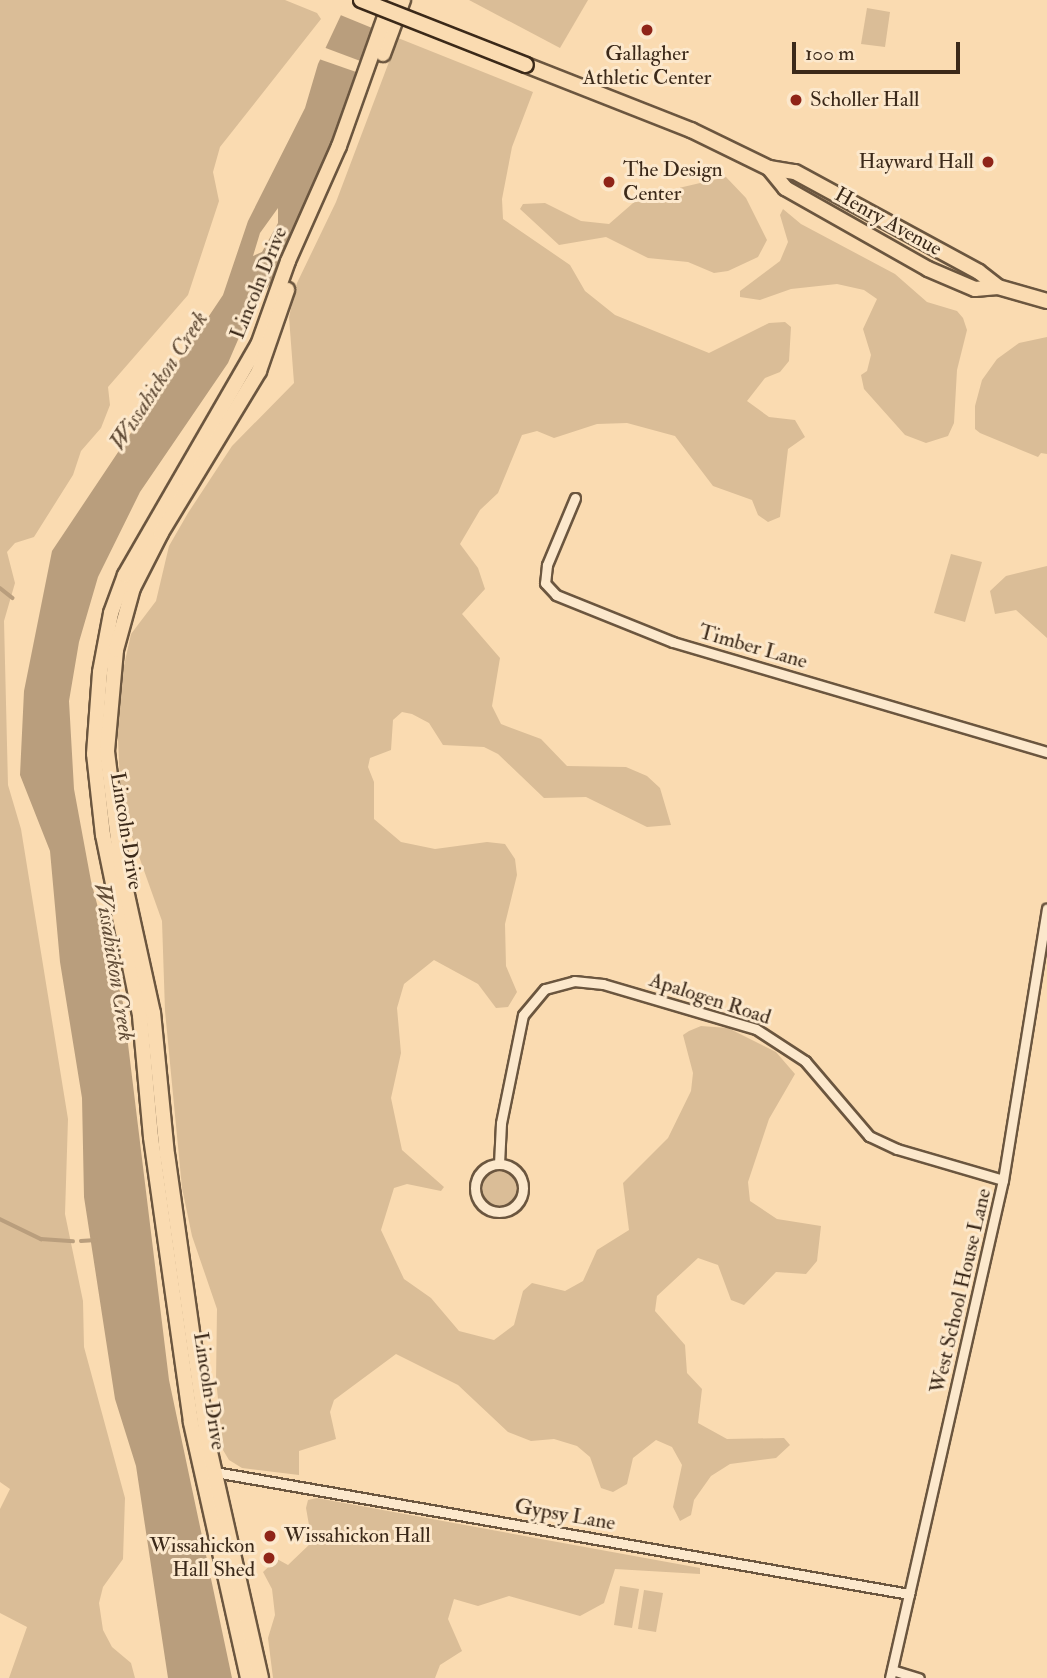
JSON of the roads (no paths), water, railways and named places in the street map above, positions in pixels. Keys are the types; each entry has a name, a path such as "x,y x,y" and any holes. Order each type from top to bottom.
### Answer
{"main road":[{"name":"Henry Avenue","path":"361,0 691,130 769,168 785,188 928,269 975,289 998,288 1047,301"},
{"name":"Lincoln Drive","path":"248,1678 191,1422 154,1157 140,1015 100,815 94,754 99,686 106,633 125,575 258,345 288,261 339,146 391,0"},
{"name":"Lincoln Drive","path":"261,1678 215,1472 170,1181 150,992 112,806 107,751 113,671 125,612 142,570 268,353 292,276 347,152 403,0"}],"street":[{"name":"Timber Lane","path":"575,498 547,565 545,583 556,595 685,646 1047,752"},
{"name":"West School House Lane","path":"891,1674 1003,1180 1047,909"},
{"name":"Apalogen Road","path":"499,1164 501,1123 523,1015 545,989 574,981 603,984 756,1029 805,1061 851,1120 869,1136 897,1149 1003,1180"},
{"path":"499,1164 519,1175 523,1189 511,1209 496,1212 482,1205 475,1191 484,1170 499,1164"},
{"name":"Gypsy Lane","path":"215,1472 909,1594"},
{"path":"891,1674 919,1678"}],"waterway":[{"path":"0,588 13,598"},
{"path":"0,1219 41,1239 73,1241"},
{"path":"81,1241 96,1240"}],"place":[{"name":"Gallagher Athletic Center","path":"647,30"},
{"name":"Scholler Hall","path":"796,100"},
{"name":"Hayward Hall","path":"988,162"},
{"name":"The Design Center","path":"609,182"},
{"name":"Wissahickon Hall","path":"270,1536"},
{"name":"Wissahickon Hall Shed","path":"269,1558"}],"water label":[{"name":"Wissahickon Creek","path":"159,381"},
{"name":"Wissahickon Creek","path":"114,962"}]}
